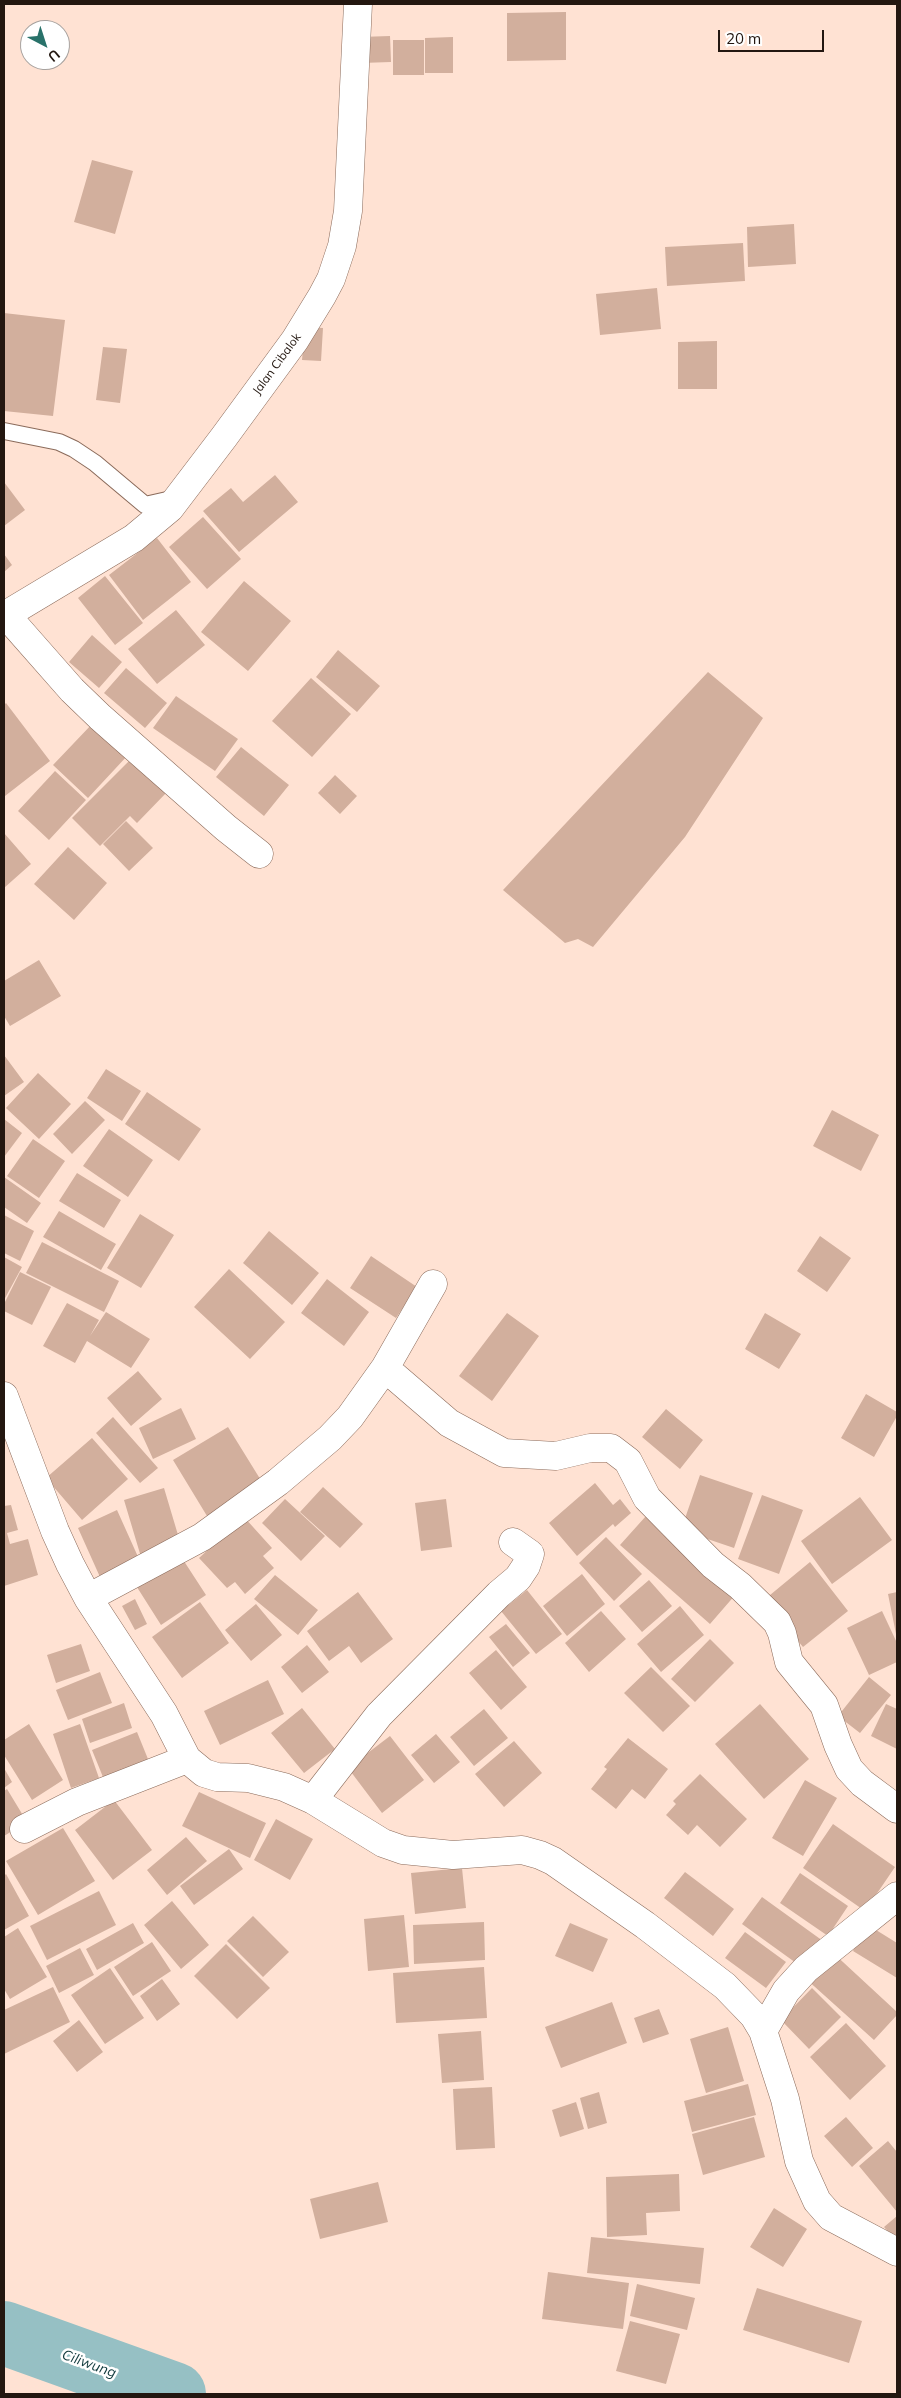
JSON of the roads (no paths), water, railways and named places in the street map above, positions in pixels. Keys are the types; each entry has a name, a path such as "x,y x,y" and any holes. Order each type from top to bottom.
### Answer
{"street":[{"name":"Jalan Cibalok","path":"5,615 134,538 160,517 178,498 295,340 331,279 342,246 348,212 358,4"},
{"path":"5,615 72,690 100,717 226,828 260,854"},
{"path":"88,1598 202,1538 278,1482 330,1438 350,1417 384,1368 433,1284"},
{"path":"384,1368 449,1423 504,1453 556,1456 590,1448 611,1448 628,1461 648,1498 713,1565 740,1586 777,1622 782,1633 789,1662 824,1704 838,1745 850,1769 862,1783 897,1809"},
{"path":"4,1396 55,1531 88,1598 164,1714 187,1759 204,1773 217,1777 260,1780 284,1787 313,1800 361,1831 404,1850 453,1854 522,1850 552,1861 678,1948 725,1986 754,2016 763,2030 785,2098 799,2161 817,2201 831,2217 897,2252"},
{"path":"313,1800 379,1716 499,1594 518,1578 526,1566 530,1554 514,1542"},
{"path":"24,1829 77,1802 187,1759"},
{"path":"763,2030 786,1991 806,1969 897,1896"}],"lane":[{"path":"4,431 59,442 74,449 95,463 144,505 178,498"}],"waterway":[{"name":"Ciliwung","path":"4,2333 174,2394"}]}
